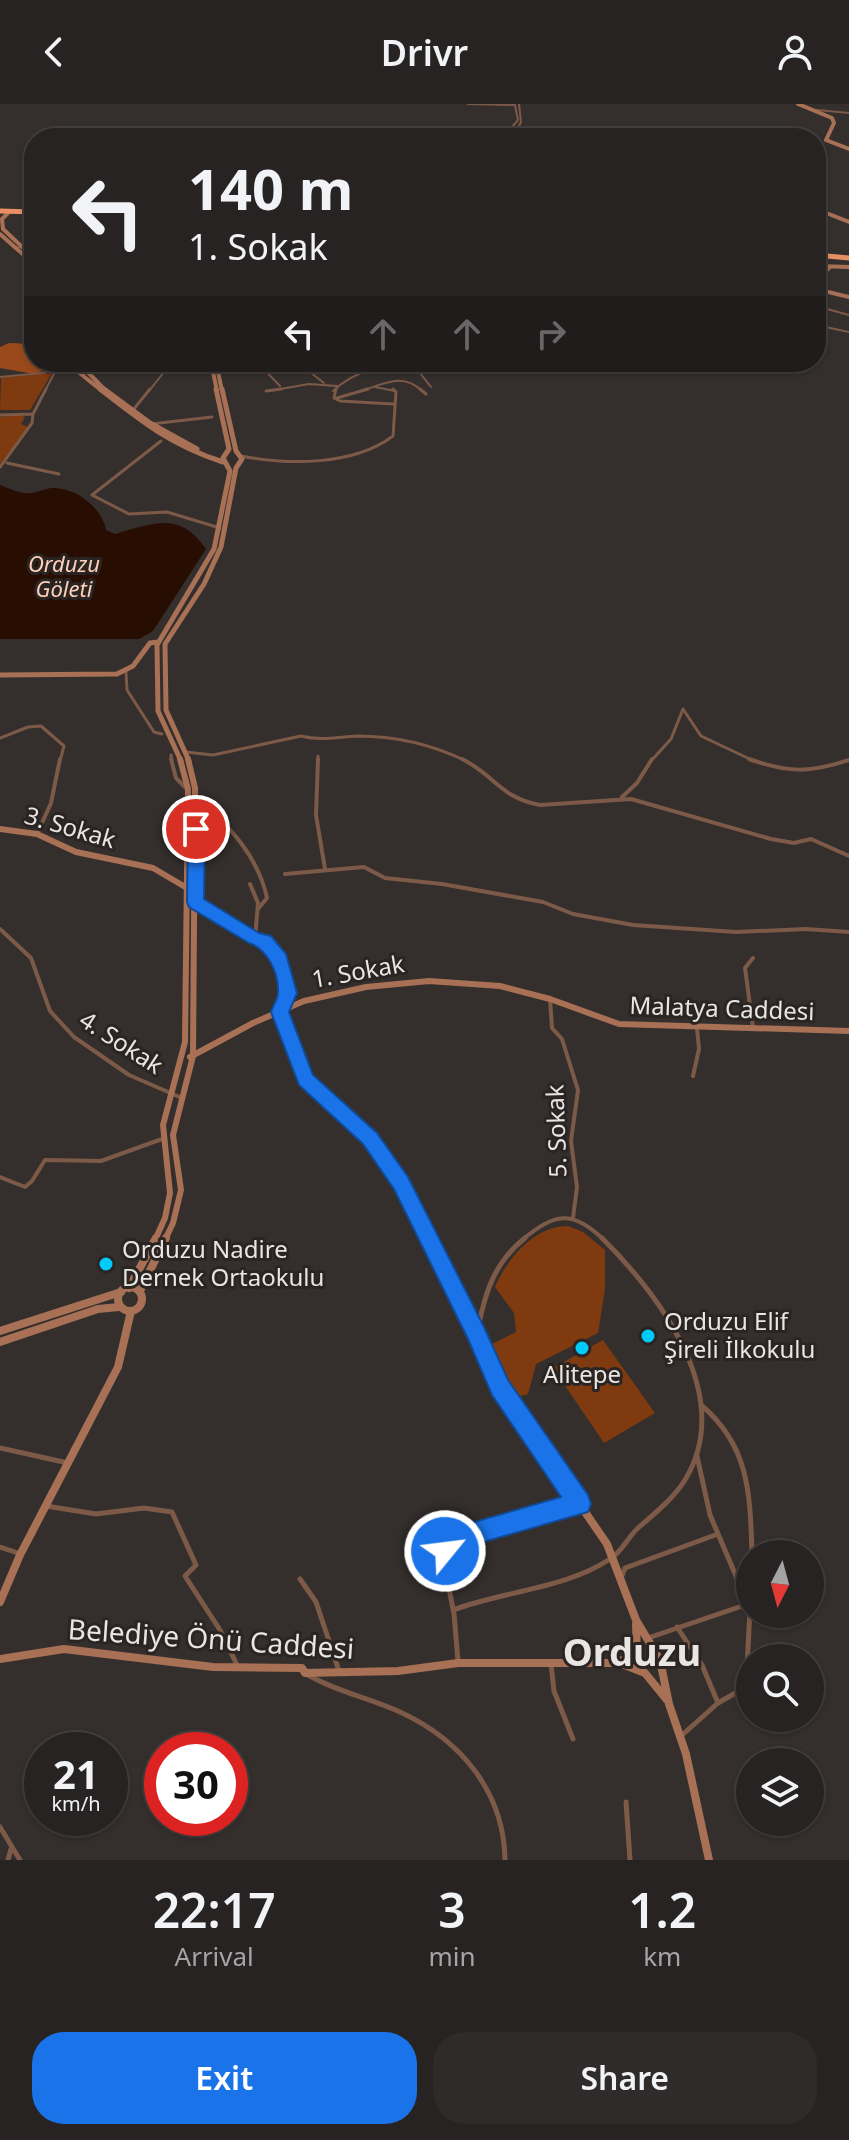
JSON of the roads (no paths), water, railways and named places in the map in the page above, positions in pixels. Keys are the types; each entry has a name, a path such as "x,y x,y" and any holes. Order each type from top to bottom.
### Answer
{"highway":[{"path":"0,209 24,210"},
{"path":"0,209 24,210"},
{"path":"826,259 849,262"}],"street":[{"path":"468,104 516,104"},
{"path":"511,128 518,120 516,104"},
{"path":"516,104 521,122 517,128"},
{"path":"798,104 832,118 834,123 826,138"},
{"path":"817,110 849,113"},
{"path":"826,143 849,149"},
{"path":"10,211 1,220 3,229 24,251"},
{"path":"826,213 849,222"},
{"path":"0,234 24,254"},
{"path":"13,247 24,247"},
{"path":"826,267 849,262"},
{"path":"826,271 830,267"},
{"path":"826,291 849,297"},
{"path":"826,309 849,315"},
{"path":"826,327 849,332"},
{"path":"0,377 40,372"},
{"path":"0,467 6,463 32,423 33,414 55,372"},
{"path":"78,372 187,450 226,459 324,460 383,445 393,436 396,392 393,388 375,387"},
{"path":"86,372 132,412 151,424 206,454 239,459"},
{"path":"132,412 164,372"},
{"path":"215,372 229,449 224,528"},
{"path":"140,1291 177,1210 181,1190 173,1135 193,1056 197,805 195,781 166,710 162,641 208,576 224,528 239,459 216,372"},
{"path":"266,372 280,387"},
{"path":"310,372 326,385"},
{"path":"334,397 333,391 337,386 369,372"},
{"path":"419,372 431,387"},
{"path":"334,397 345,397 393,379 408,380 426,394"},
{"path":"266,391 280,387 337,386"},
{"path":"334,397 345,402 393,404"},
{"path":"0,415 33,414"},
{"path":"151,424 212,417"},
{"path":"161,441 92,495 129,514 167,512 224,528"},
{"path":"6,463 59,474"},
{"path":"0,675 126,672 139,661 150,643 162,641"},
{"path":"126,672 127,690 154,732 162,734"},
{"path":"620,798 632,790 658,749 670,740 674,723 683,709 701,736 756,761 801,770 823,770 849,760"},
{"path":"0,738 28,727 41,726 64,746 58,762 55,791 43,826 37,834"},
{"path":"183,753 213,755 301,736 312,739 388,735 432,746 483,768 501,790 526,802 549,805 620,798 771,839 794,843 811,839 849,856"},
{"path":"119,1307 117,1300 167,1213 170,1192 162,1139 170,1095 183,1058 188,789 183,753"},
{"path":"171,755 178,783 188,789"},
{"path":"318,756 316,815 325,869"},
{"path":"197,805 223,826 256,864 266,883 267,898 258,909"},
{"name":"3. Sokak","path":"0,829 37,834 76,852 153,868 187,888"},
{"path":"285,874 364,867 385,878 442,884 543,902 573,914 633,925 736,932 815,929 849,932"},
{"path":"250,884 258,898 255,939"},
{"path":"187,888 195,902 255,939 265,941 284,970 288,993 280,1012 309,1086 348,1116 370,1138 401,1183 477,1334 500,1388 601,1534 636,1620 657,1656 681,1736 709,1860"},
{"name":"4. Sokak","path":"0,929 33,960 48,1008 58,1022 93,1051 170,1095 182,1098"},
{"path":"753,958 745,968 753,1028"},
{"name":"1. Sokak","path":"183,1058 193,1056 253,1023 304,1001 366,987 429,981 500,986 550,999"},
{"name":"Malatya Caddesi","path":"550,999 619,1024 849,1031"},
{"name":"5. Sokak","path":"550,999 552,1028 562,1039 578,1090 571,1141 577,1187 573,1219"},
{"path":"693,1076 699,1049 697,1028"},
{"path":"0,1177 17,1187 27,1187 34,1183 45,1160 101,1161 162,1139"},
{"path":"477,1334 484,1295 497,1265 521,1241 558,1217 573,1219 603,1240 658,1305 695,1371 701,1405 696,1454 703,1496 736,1576"},
{"path":"0,1331 125,1290 140,1291"},
{"path":"0,1602 20,1555 118,1367 131,1311 141,1304 143,1297 140,1291"},
{"path":"0,1342 98,1309 119,1307 131,1311"},
{"path":"701,1405 725,1425 739,1452 748,1495 751,1540"},
{"path":"0,1448 70,1463"},
{"path":"453,1610 542,1586 612,1559 621,1545 668,1502 685,1480 696,1454"},
{"path":"458,1663 445,1566 445,1551 452,1539 579,1504"},
{"path":"46,1506 94,1514 149,1508 164,1508 172,1512 196,1565 185,1576 220,1630 238,1667"},
{"path":"620,1579 625,1568 718,1534"},
{"path":"0,1547 16,1550 20,1555"},
{"path":"300,1579 316,1602 339,1671"},
{"path":"646,1639 736,1611"},
{"path":"636,1620 637,1657 644,1672 669,1704"},
{"path":"677,1627 712,1682 718,1703"},
{"path":"681,1736 718,1703 746,1687 748,1628"},
{"name":"Belediye Önü Caddesi","path":"0,1659 64,1649 213,1667 302,1668 305,1673 398,1671 458,1663 610,1663"},
{"path":"610,1663 637,1657 644,1650 657,1656"},
{"path":"610,1663 630,1665 644,1672 656,1671 657,1656"},
{"path":"551,1664 554,1691 573,1739"},
{"path":"305,1673 346,1695 413,1718 457,1750 487,1785 500,1812 505,1860"},
{"path":"626,1802 630,1860"},
{"path":"0,1827 20,1860"},
{"path":"8,1860 11,1849"}],"water":[{"name":"Orduzu Göleti","path":"0,485 28,493 51,488 64,489 88,501 100,514 106,530 115,534 153,524 175,524 196,537 206,549 153,631 139,639 0,639"}],"place":[{"name":"Orduzu Nadire Dernek Ortaokulu","path":"106,1264"},
{"name":"Orduzu Elif Şireli İlkokulu","path":"648,1336"},
{"name":"Alitepe","path":"582,1348"}],"district":[{"name":"Orduzu","path":"632,1653"}]}
